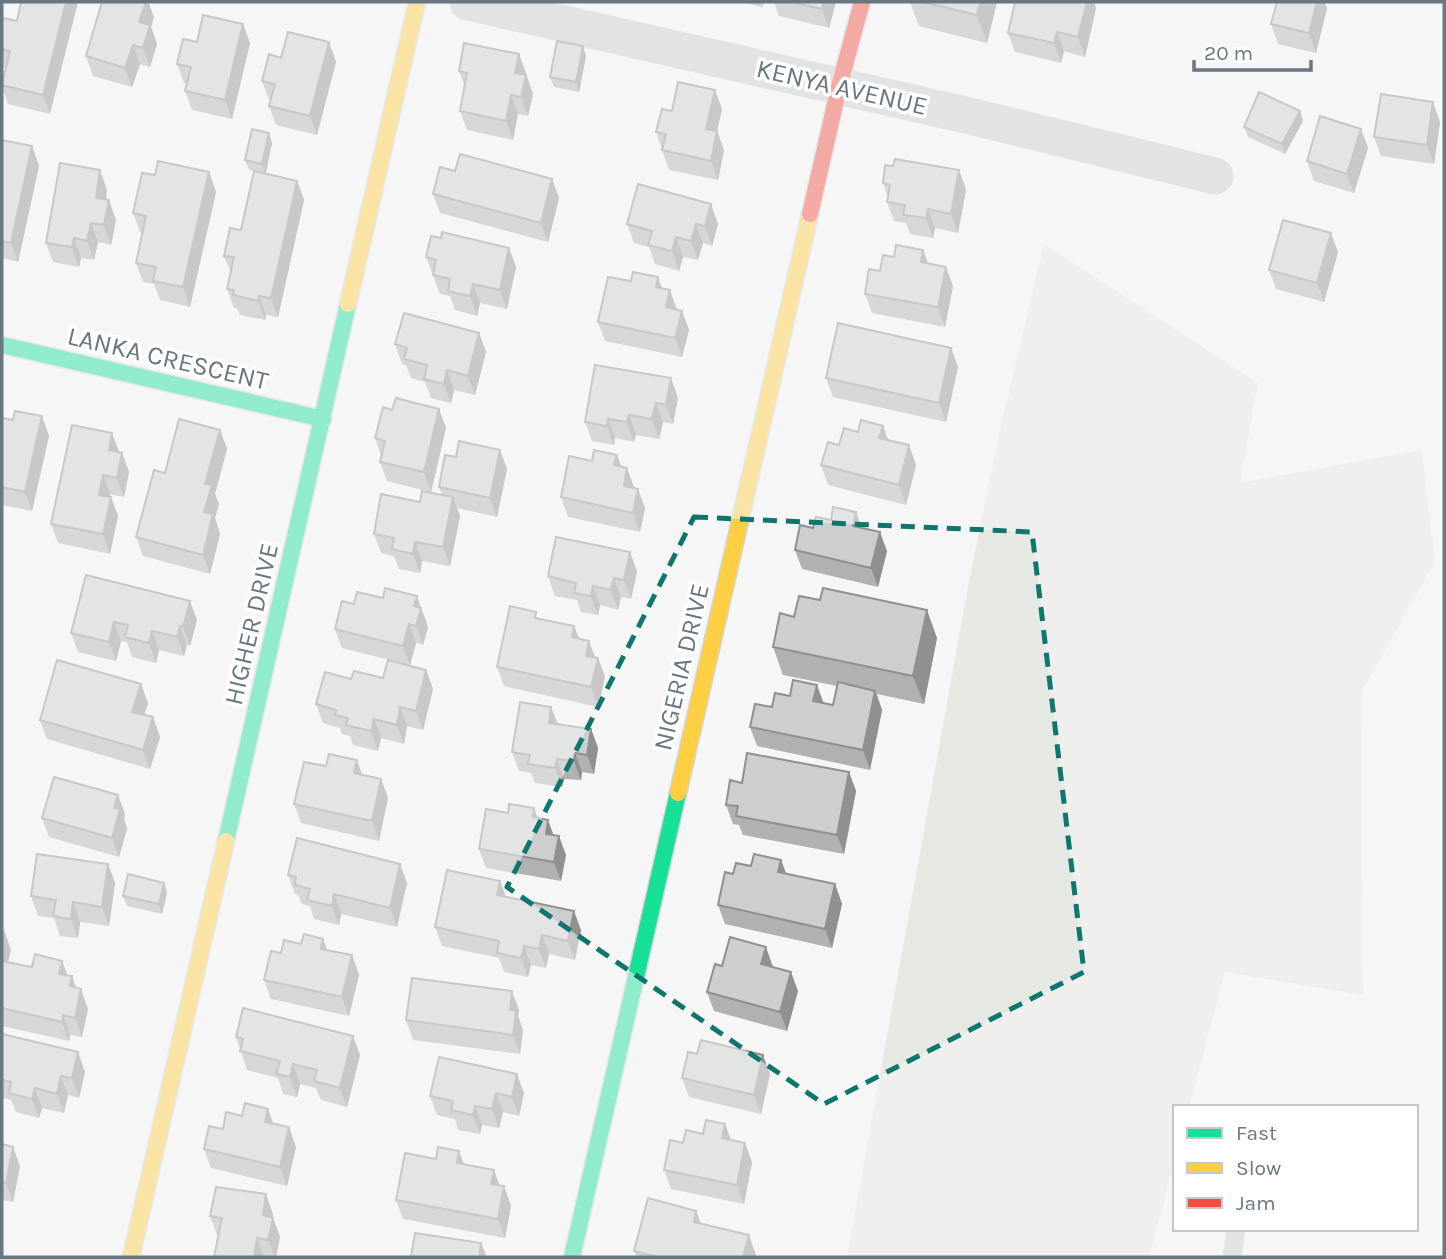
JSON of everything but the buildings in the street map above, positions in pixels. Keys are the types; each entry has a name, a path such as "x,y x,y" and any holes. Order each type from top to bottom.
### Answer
{"street":[{"name":"HIGHER DRIVE","path":"131,1257 417,2"},
{"name":"KENYA AVENUE","path":"468,2 970,116 1215,176"},
{"name":"NIGERIA DRIVE","path":"572,1257 839,87 862,2"},
{"name":"LANKA CRESCENT","path":"2,345 323,419"}],"lane":[{"path":"1231,1257 1236,1231"}],"highlighted area":[{"path":"694,517 1032,532 1084,972 824,1104 507,887"}],"shaded area":[{"path":"1044,244 1258,383 1240,483 1422,450 1435,562 1361,693 1363,995 1225,972 1190,1105 1173,1105 1173,1167 1149,1257 847,1257 968,587 998,439"}],"traffic: fast":[{"path":"226,841 348,304"},
{"path":"2,345 323,419"},
{"path":"572,1257 678,793"}],"traffic: slow":[{"path":"348,304 417,2"},
{"path":"678,793 810,214"},
{"path":"131,1257 226,841"}],"traffic: jam":[{"path":"810,214 862,2"}]}
